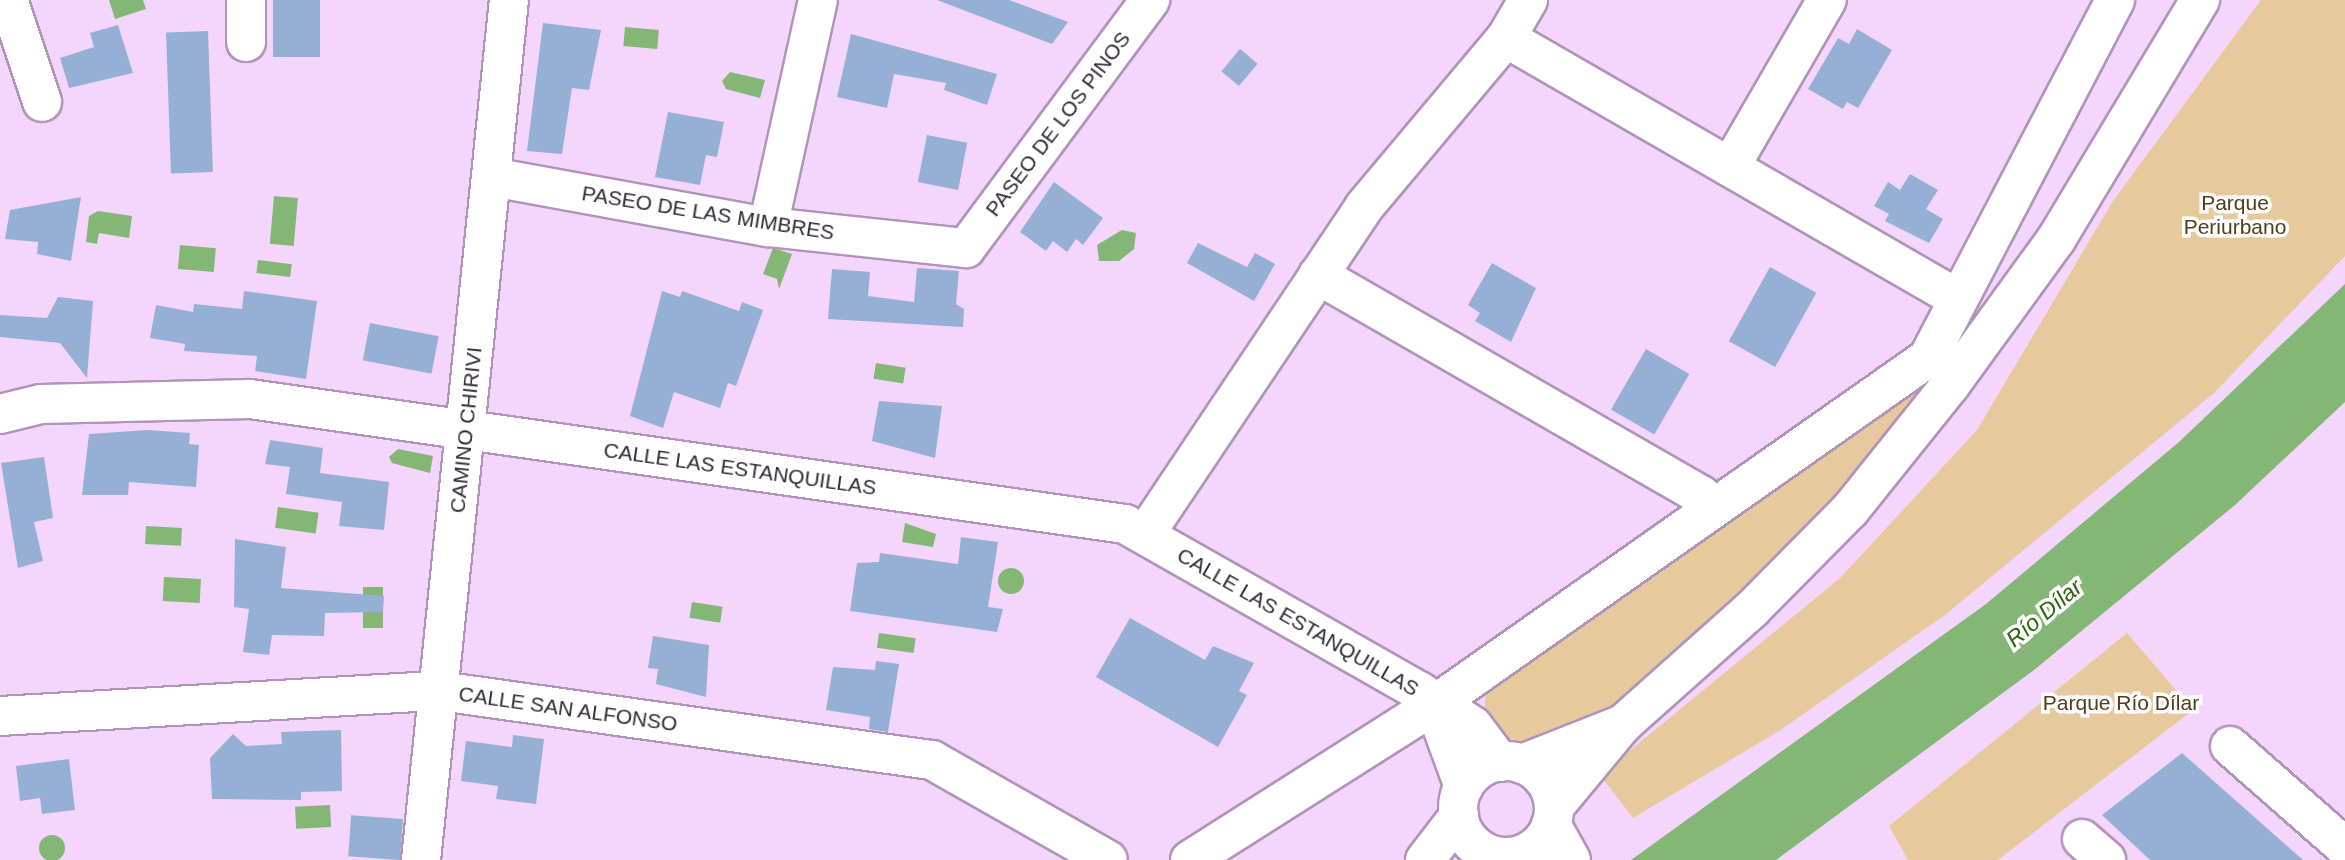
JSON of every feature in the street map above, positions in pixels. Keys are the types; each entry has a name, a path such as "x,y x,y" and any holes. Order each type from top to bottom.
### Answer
{"street":[{"path":"246,0 246,42"},
{"name":"CAMINO CHIRIVI","path":"421,860 509,0"},
{"path":"768,227 818,0"},
{"path":"1146,533 1364,207 1506,38 1528,0"},
{"path":"1730,167 1827,0"},
{"path":"1190,860 1434,705 1710,508 1928,358 1955,297 2115,0"},
{"path":"1461,801 1467,837 1495,857 1536,846 1553,816 1623,724 1752,609 1850,509 1951,384 2057,238 2200,0"},
{"name":"PASEO DE LOS PINOS","path":"966,248 1145,1"},
{"path":"19,3 42,102"},
{"path":"1506,38 1955,297"},
{"name":"PASEO DE LAS MIMBRES","path":"492,177 768,227 966,248"},
{"path":"1318,275 1701,495 1710,508"},
{"name":"CALLE LAS ESTANQUILLAS","path":"0,414 41,404 250,399 1125,524 1146,533 1473,726 1511,763"},
{"name":"CALLE SAN ALFONSO","path":"0,716 440,691 932,760 1108,860"},
{"name":"CALLE LAS ESTANQUILLAS","path":"1434,705 1461,801"},
{"path":"1425,860 1479,770 1511,763 1623,724"},
{"path":"2230,746 2345,847"},
{"path":"1511,763 1546,783 1553,816 1571,860"}],"green space":[{"name":"Parque Periurbano","path":"2261,0 2345,0 2345,256 2214,393 1945,615 1779,731 1633,818 1600,775 1840,578 1977,430 2113,201"},
{"path":"1938,370 1840,496 1740,599 1605,712 1527,742 1510,739 1485,719 1485,694 1507,670"},
{"name":"Parque Río Dílar","path":"2127,633 2193,710 1998,860 1908,860 1889,826"}],"water":[{"path":"109,0 143,0 146,9 115,19"},
{"path":"625,27 659,30 657,49 623,46"},
{"path":"730,72 765,80 760,98 726,89 722,81"},
{"path":"274,196 298,198 294,246 270,244"},
{"path":"98,211 132,216 129,238 99,233 97,244 86,242 89,216"},
{"path":"1122,230 1136,233 1134,249 1119,261 1099,261 1097,245"},
{"path":"180,245 216,248 214,272 178,269"},
{"path":"773,248 792,254 779,289 777,279 763,274"},
{"path":"258,260 292,264 290,277 256,273"},
{"name":"Río Dílar","path":"2345,284 2345,402 2235,505 2034,670 1776,860 1631,860 1986,604 2179,442"},
{"path":"876,363 906,368 903,383 873,379"},
{"path":"398,449 433,456 430,473 392,463 389,457"},
{"path":"278,507 319,513 316,534 275,528"},
{"path":"905,523 936,534 933,547 902,542"},
{"path":"146,526 182,528 181,546 145,544"},
{"path":"1011,568 1021,571 1024,581 1021,591 1011,594 1001,591 998,581 1001,571"},
{"path":"164,577 201,579 200,603 163,601"},
{"path":"363,587 383,587 383,628 363,628"},
{"path":"692,602 723,607 720,623 689,618"},
{"path":"879,633 916,638 914,653 877,648"},
{"path":"330,805 331,827 296,829 295,807"},
{"path":"52,835 62,838 65,848 62,858 52,861 42,858 39,848 42,838"}],"building":[{"path":"273,0 320,0 320,57 273,57"},
{"path":"937,0 1009,0 1068,22 1052,44"},
{"path":"543,23 601,30 589,90 572,88 562,154 527,151"},
{"path":"118,25 133,73 69,88 60,58 94,47 90,33"},
{"path":"1857,29 1892,50 1858,108 1847,102 1843,109 1808,89 1838,38 1849,44"},
{"path":"208,31 213,172 171,173 166,32"},
{"path":"851,34 997,74 987,105 944,90 946,83 894,74 887,108 837,97"},
{"path":"1240,49 1258,64 1239,86 1221,71"},
{"path":"668,112 724,122 717,157 706,155 700,185 655,177"},
{"path":"927,135 967,143 958,190 918,182"},
{"path":"1910,174 1938,190 1926,209 1943,219 1929,243 1885,221 1889,214 1874,206 1888,182 1900,190"},
{"path":"1054,182 1103,218 1083,245 1076,239 1067,252 1053,241 1046,251 1020,232"},
{"path":"81,197 71,261 37,254 38,242 5,239 10,210"},
{"path":"1198,243 1247,267 1255,253 1275,264 1254,301 1187,263"},
{"path":"1492,263 1536,288 1511,342 1475,321 1480,313 1468,305"},
{"path":"1770,267 1816,293 1775,367 1729,341"},
{"path":"917,268 959,271 956,304 964,309 963,327 828,319 832,269 870,272 868,296 914,302"},
{"path":"244,291 317,301 306,379 255,371 257,356 184,351 185,344 150,338 156,305 193,312 194,304 242,309"},
{"path":"662,291 680,297 682,291 739,311 742,302 763,310 736,386 728,383 720,408 674,392 663,428 630,416"},
{"path":"58,297 93,301 87,378 60,343 0,337 0,315 47,318"},
{"path":"370,323 439,336 431,374 363,360"},
{"path":"1646,349 1689,374 1654,435 1611,410"},
{"path":"879,401 942,406 935,458 872,441"},
{"path":"148,430 190,433 189,444 199,445 196,487 129,482 128,495 82,495 89,434"},
{"path":"270,440 323,448 320,473 389,482 384,530 339,526 342,502 286,494 290,467 265,464"},
{"path":"44,457 53,518 34,522 43,561 18,568 1,463"},
{"path":"961,537 998,542 988,607 1003,609 997,632 850,611 857,563 879,562 880,553 958,564"},
{"path":"235,539 286,547 281,588 384,596 383,612 325,613 324,636 272,635 269,655 243,652 249,609 234,607"},
{"path":"1130,618 1205,660 1213,646 1254,663 1239,691 1247,695 1218,747 1096,677"},
{"path":"653,636 709,645 706,697 656,684 658,669 648,668"},
{"path":"876,661 899,664 888,732 869,729 870,717 826,710 833,667 875,670"},
{"path":"341,730 342,791 301,792 301,800 212,799 210,758 233,734 246,746 282,744 281,732"},
{"path":"513,735 544,739 536,804 496,799 498,786 461,781 466,741 512,747"},
{"path":"2182,753 2303,860 2150,860 2102,815"},
{"path":"69,759 75,810 42,814 40,798 20,801 16,766"},
{"path":"351,815 403,819 400,860 348,856"}]}
